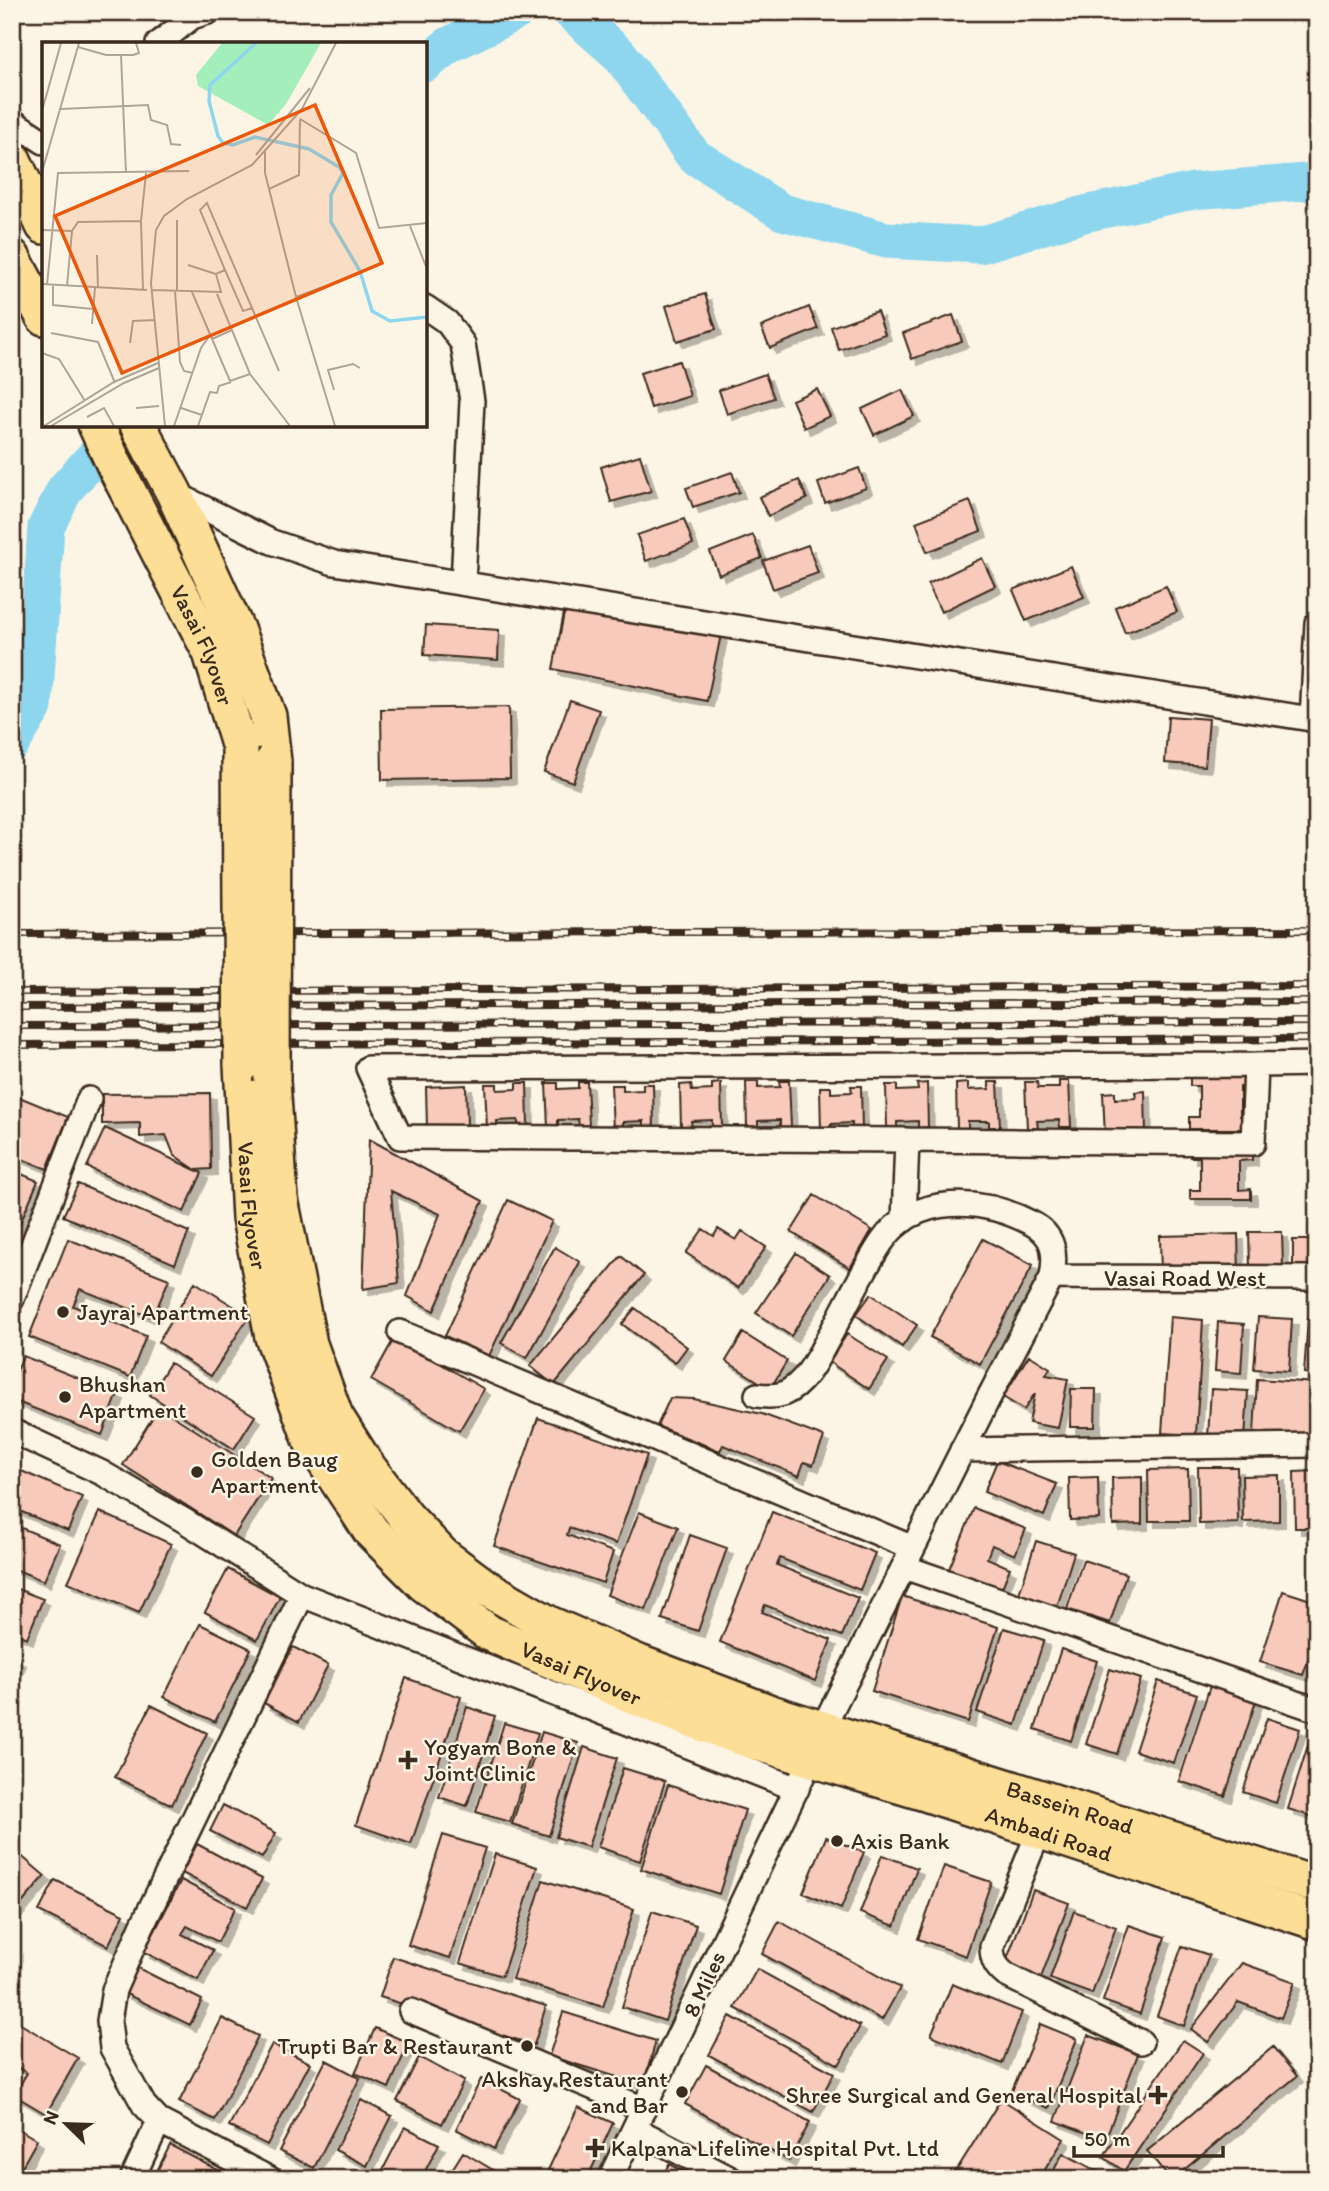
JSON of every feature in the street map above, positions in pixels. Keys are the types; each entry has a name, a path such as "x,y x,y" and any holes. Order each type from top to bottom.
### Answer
{"main road":[{"path":"12,158 42,222"},
{"path":"12,257 42,313"},
{"name":"Vasai Flyover","path":"97,427 211,653 240,748 243,1064 250,1218 273,1337 312,1442 371,1531 423,1583 489,1633 656,1706 754,1724"},
{"path":"139,427 167,481"},
{"name":"Vasai Flyover","path":"167,481 236,629 268,716 273,762 272,1081 280,1199 309,1344 335,1416 366,1465 406,1517 442,1555 485,1587 549,1624 639,1663 754,1724 810,1759"},
{"name":"Bassein Road","path":"810,1759 1051,1800 1317,1885"},
{"name":"Ambadi Road","path":"810,1759 1317,1922"}],"street":[{"path":"161,42 192,18 208,12"},
{"path":"12,121 42,141"},
{"path":"427,308 447,322 463,344 472,401 463,583"},
{"path":"167,481 272,542 334,563 1314,720 1317,623"},
{"path":"1255,1065 1253,1143 400,1137 368,1068 1317,1064"},
{"path":"12,1299 89,1099"},
{"path":"904,1220 907,1140"},
{"path":"757,1395 774,1396 786,1393 811,1370 882,1241 904,1220 925,1209 965,1204 987,1206 1035,1224 1050,1240 1056,1256 1052,1277"},
{"name":"Vasai Road West","path":"1052,1277 1317,1278"},
{"name":"8 Miles","path":"610,2179 810,1759 962,1450 1052,1277"},
{"path":"400,1332 909,1558 1317,1710"},
{"path":"12,1431 102,1473 185,1521 302,1595 810,1759"},
{"path":"962,1450 1317,1445"},
{"path":"270,2179 159,2121 144,2105 112,2048 109,2021 114,1990 142,1926 302,1595"},
{"path":"1051,1800 992,1947 992,1958 998,1969 1006,1975 1141,2042"},
{"path":"411,2011 640,2119 731,2179"},
{"path":"132,2179 159,2121"}],"building":[{"path":"705,294 716,329 677,341 666,306"},
{"path":"809,307 818,329 770,348 761,327"},
{"path":"877,311 885,334 839,350 831,327"},
{"path":"953,315 962,341 912,359 903,333"},
{"path":"679,361 690,396 651,408 640,373"},
{"path":"765,374 774,398 727,414 719,390"},
{"path":"817,389 830,416 804,428 792,400"},
{"path":"902,390 914,416 874,435 862,409"},
{"path":"640,455 651,491 611,502 601,467"},
{"path":"859,468 866,488 825,503 818,483"},
{"path":"732,472 739,492 693,507 686,488"},
{"path":"799,480 807,499 768,516 759,497"},
{"path":"970,501 981,531 927,552 916,522"},
{"path":"684,519 693,544 646,561 637,535"},
{"path":"753,535 762,558 719,575 710,552"},
{"path":"808,545 818,573 773,589 763,561"},
{"path":"982,558 995,586 941,612 928,584"},
{"path":"1071,566 1084,597 1026,621 1013,590"},
{"path":"1166,586 1177,612 1125,633 1115,607"},
{"path":"566,603 721,635 707,701 553,669"},
{"path":"426,625 499,630 498,660 424,655"},
{"path":"570,700 599,710 573,782 544,772"},
{"path":"509,707 510,778 382,780 381,709"},
{"path":"1168,716 1209,719 1205,766 1165,763"},
{"path":"1190,1075 1249,1075 1249,1087 1240,1087 1240,1116 1249,1116 1249,1129 1189,1129 1189,1117 1199,1117 1199,1086 1190,1086"},
{"path":"779,1081 789,1081 791,1127 780,1127 780,1120 758,1121 758,1128 747,1128 746,1082 758,1082 758,1088 780,1087"},
{"path":"1059,1081 1069,1081 1071,1127 1060,1127 1059,1120 1037,1121 1038,1128 1027,1129 1025,1082 1037,1082 1038,1088 1059,1088"},
{"path":"578,1082 587,1082 589,1125 579,1126 578,1119 558,1120 558,1127 548,1127 546,1083 558,1083 558,1089 578,1088"},
{"path":"989,1082 998,1082 1000,1127 989,1127 989,1121 968,1121 968,1128 957,1129 956,1084 968,1083 968,1090 989,1089"},
{"path":"517,1083 527,1083 528,1126 518,1127 518,1120 497,1121 497,1128 487,1128 485,1084 497,1084 497,1090 517,1089"},
{"path":"721,1083 722,1127 712,1127 712,1120 691,1121 692,1128 681,1129 680,1085 691,1084 692,1091 712,1090 712,1084"},
{"path":"927,1083 928,1127 918,1128 918,1121 897,1122 897,1128 887,1129 886,1085 897,1085 897,1091 918,1090 917,1084"},
{"path":"643,1084 653,1084 654,1128 644,1128 644,1121 623,1122 623,1129 613,1129 611,1085 623,1085 623,1091 643,1090"},
{"path":"466,1085 467,1127 427,1128 426,1087"},
{"path":"851,1086 861,1086 862,1129 852,1130 852,1123 831,1124 831,1131 821,1131 820,1087 831,1087 831,1093 852,1092"},
{"path":"1145,1091 1146,1135 1136,1136 1136,1129 1115,1130 1115,1136 1105,1137 1103,1093 1115,1092 1115,1099 1136,1098 1135,1092"},
{"path":"210,1093 211,1169 196,1170 174,1155 166,1135 140,1137 140,1123 102,1124 102,1094"},
{"path":"12,1094 68,1117 47,1169 12,1155"},
{"path":"105,1128 202,1173 184,1212 87,1167"},
{"path":"369,1139 483,1201 434,1311 407,1296 440,1214 391,1191 399,1283 363,1289"},
{"path":"1190,1145 1252,1145 1252,1160 1239,1161 1239,1190 1251,1189 1251,1199 1190,1199 1190,1190 1200,1190 1200,1157 1190,1157"},
{"path":"12,1170 38,1181 18,1228 12,1226"},
{"path":"78,1184 189,1232 175,1264 63,1216"},
{"path":"814,1195 872,1230 850,1268 791,1232"},
{"path":"508,1200 552,1221 489,1356 445,1336"},
{"path":"703,1229 714,1236 718,1229 736,1240 742,1231 766,1247 738,1288 686,1253"},
{"path":"1249,1232 1282,1232 1283,1267 1250,1267"},
{"path":"1238,1234 1239,1274 1161,1276 1160,1236"},
{"name":"Jayraj Apartment","path":"68,1239 169,1279 153,1318 80,1289 73,1306 146,1336 130,1377 29,1337"},
{"path":"983,1239 1033,1265 980,1364 930,1337"},
{"path":"1293,1240 1317,1240 1317,1272 1293,1272"},
{"path":"555,1247 580,1262 527,1358 501,1343"},
{"path":"796,1253 830,1275 791,1336 756,1313"},
{"path":"621,1256 644,1275 554,1385 530,1366"},
{"path":"195,1282 249,1316 211,1376 158,1342"},
{"path":"871,1294 917,1325 902,1347 856,1315"},
{"path":"635,1308 687,1347 675,1363 622,1324"},
{"path":"1170,1317 1203,1320 1196,1435 1162,1433"},
{"path":"1258,1317 1292,1319 1289,1371 1254,1369"},
{"path":"1308,1319 1317,1319 1317,1374 1304,1373"},
{"path":"1218,1322 1244,1324 1241,1373 1215,1371"},
{"path":"743,1333 787,1361 770,1389 726,1361"},
{"path":"847,1334 888,1360 869,1389 829,1362"},
{"path":"395,1337 484,1389 459,1431 371,1380"},
{"path":"1029,1355 1050,1368 1046,1375 1068,1379 1058,1428 1029,1423 1035,1393 1024,1410 1003,1397"},
{"name":"Bhushan Apartment","path":"23,1356 118,1394 102,1435 12,1400 12,1382"},
{"path":"170,1363 255,1416 234,1449 150,1395"},
{"path":"1257,1379 1317,1383 1317,1437 1254,1433"},
{"path":"1071,1389 1096,1389 1095,1427 1070,1427"},
{"path":"1211,1389 1248,1391 1245,1439 1208,1437"},
{"path":"670,1398 694,1399 762,1414 824,1437 813,1465 804,1462 799,1476 723,1445 720,1451 657,1426"},
{"name":"Golden Baug Apartment","path":"159,1407 271,1478 234,1536 123,1465"},
{"path":"538,1418 647,1455 616,1544 569,1528 567,1535 613,1552 603,1583 494,1546"},
{"path":"997,1461 1057,1484 1044,1516 984,1492"},
{"path":"12,1467 82,1497 68,1531 12,1508"},
{"path":"1198,1467 1237,1467 1238,1523 1199,1524"},
{"path":"1188,1469 1189,1521 1149,1521 1148,1470"},
{"path":"1317,1471 1317,1528 1295,1528 1294,1472"},
{"path":"1279,1475 1279,1521 1243,1522 1242,1476"},
{"path":"1098,1477 1099,1519 1070,1520 1069,1478"},
{"path":"1142,1477 1142,1524 1113,1525 1112,1478"},
{"path":"974,1508 1026,1529 1015,1555 992,1545 987,1558 1010,1568 999,1595 947,1574"},
{"path":"100,1512 171,1544 139,1613 68,1582"},
{"path":"639,1512 678,1527 646,1610 607,1595"},
{"path":"772,1512 875,1553 860,1590 780,1558 777,1565 858,1598 842,1636 765,1605 762,1612 831,1640 815,1681 720,1642"},
{"path":"12,1524 60,1544 44,1581 12,1568"},
{"path":"690,1535 727,1548 698,1631 662,1619"},
{"path":"1036,1541 1074,1553 1056,1610 1018,1597"},
{"path":"1083,1560 1126,1574 1110,1623 1067,1609"},
{"path":"228,1569 280,1597 257,1640 205,1612"},
{"path":"12,1587 43,1599 27,1638 12,1632"},
{"path":"1283,1591 1317,1602 1317,1634 1303,1675 1260,1662"},
{"path":"902,1596 998,1627 968,1722 872,1691"},
{"path":"200,1624 251,1649 215,1722 164,1697"},
{"path":"1004,1628 1044,1640 1016,1725 977,1712"},
{"path":"293,1647 328,1665 299,1722 264,1703"},
{"path":"1061,1649 1097,1661 1071,1741 1035,1729"},
{"path":"12,1657 20,1660 12,1679"},
{"path":"1110,1669 1141,1679 1117,1754 1086,1744"},
{"path":"406,1678 461,1697 411,1844 356,1825"},
{"path":"1158,1681 1197,1694 1174,1763 1135,1751"},
{"path":"1210,1686 1256,1701 1225,1796 1179,1781"},
{"path":"151,1705 207,1733 172,1805 115,1777"},
{"path":"467,1707 495,1716 467,1806 439,1797"},
{"path":"1267,1718 1300,1729 1276,1803 1243,1792"},
{"path":"504,1723 538,1733 510,1822 476,1812"},
{"path":"1315,1723 1317,1724 1317,1818 1288,1809"},
{"path":"542,1732 578,1743 549,1836 512,1824"},
{"path":"584,1747 617,1758 588,1847 556,1837"},
{"path":"623,1768 665,1781 640,1861 598,1847"},
{"path":"668,1785 745,1810 719,1894 641,1869"},
{"path":"223,1805 276,1833 262,1858 210,1831"},
{"path":"443,1835 485,1848 450,1958 408,1945"},
{"path":"826,1837 864,1852 841,1909 803,1893"},
{"path":"197,1844 262,1879 247,1907 182,1873"},
{"path":"12,1848 45,1876 12,1915"},
{"path":"495,1854 537,1867 502,1976 460,1963"},
{"path":"882,1855 917,1868 895,1926 860,1913"},
{"path":"944,1866 991,1882 966,1956 918,1939"},
{"path":"55,1880 124,1914 108,1946 39,1911"},
{"path":"181,1880 235,1908 218,1942 187,1926 182,1934 213,1950 198,1980 144,1952"},
{"path":"543,1880 634,1909 603,2007 512,1979"},
{"path":"1033,1890 1069,1903 1039,1983 1003,1970"},
{"path":"652,1911 696,1925 665,2021 622,2007"},
{"path":"1074,1911 1116,1927 1092,1994 1050,1979"},
{"path":"779,1921 900,1988 882,2020 762,1954"},
{"path":"1129,1925 1165,1937 1140,2014 1103,2001"},
{"path":"1182,1946 1209,1955 1184,2026 1157,2016"},
{"path":"393,1957 546,2006 534,2045 380,1997"},
{"path":"1242,1963 1295,1982 1281,2018 1238,2002 1208,2042 1191,2029"},
{"path":"136,1967 202,2000 190,2025 124,1993"},
{"path":"757,1969 860,2026 839,2065 735,2008"},
{"path":"952,1984 1022,2012 1002,2064 931,2035"},
{"path":"563,2012 656,2041 643,2085 549,2056"},
{"path":"730,2016 834,2073 813,2112 709,2055"},
{"path":"222,2018 258,2036 215,2120 179,2102"},
{"path":"12,2019 78,2058 46,2114 14,2095 27,2073 12,2064"},
{"path":"1040,2024 1077,2039 1049,2108 1011,2093"},
{"path":"375,2028 409,2043 389,2088 355,2073"},
{"path":"1088,2035 1138,2054 1105,2140 1055,2121"},
{"path":"1183,2040 1203,2053 1124,2171 1103,2157"},
{"path":"272,2044 310,2063 267,2145 229,2126"},
{"path":"1273,2047 1297,2076 1170,2179 1147,2151"},
{"path":"419,2057 464,2081 442,2124 397,2101"},
{"path":"326,2060 360,2078 314,2168 279,2151"},
{"path":"706,2065 810,2122 789,2161 685,2104"},
{"path":"481,2079 520,2099 494,2149 456,2129"},
{"path":"1001,2099 1064,2139 1039,2179 951,2179"},
{"path":"361,2100 392,2116 367,2166 335,2150"},
{"path":"578,2107 613,2123 587,2179 567,2179 548,2170"},
{"path":"12,2125 37,2140 15,2179 12,2179"},
{"path":"405,2127 439,2144 421,2179 378,2179"},
{"path":"170,2145 229,2176 228,2179 153,2179"},
{"path":"463,2152 508,2179 446,2179"},
{"path":"1063,2153 1112,2179 1049,2179"},
{"path":"669,2164 697,2179 661,2179"}],"waterway":[{"path":"427,62 449,45 516,12"},
{"path":"571,12 619,54 694,156 782,212 886,240 980,245 1084,214 1193,191 1317,181"},
{"path":"12,743 34,707 46,527 65,489 121,427"}],"railway":[{"path":"12,934 1317,930"},
{"path":"12,992 1317,986"},
{"path":"12,1007 1317,1002"},
{"path":"12,1026 1317,1022"},
{"path":"12,1045 1317,1039"}],"place":[{"name":"Jayraj Apartment","path":"63,1312"},
{"name":"Bhushan Apartment","path":"65,1397"},
{"name":"Golden Baug Apartment","path":"197,1472"},
{"name":"Yogyam Bone & Joint Clinic","path":"408,1760"},
{"name":"Axis Bank","path":"837,1841"},
{"name":"Trupti Bar & Restaurant","path":"527,2046"},
{"name":"Akshay Restaurant and Bar","path":"682,2092"},
{"name":"Shree Surgical and General Hospital","path":"1158,2095"},
{"name":"Kalpana Lifeline Hospital Pvt. Ltd","path":"595,2148"}]}
